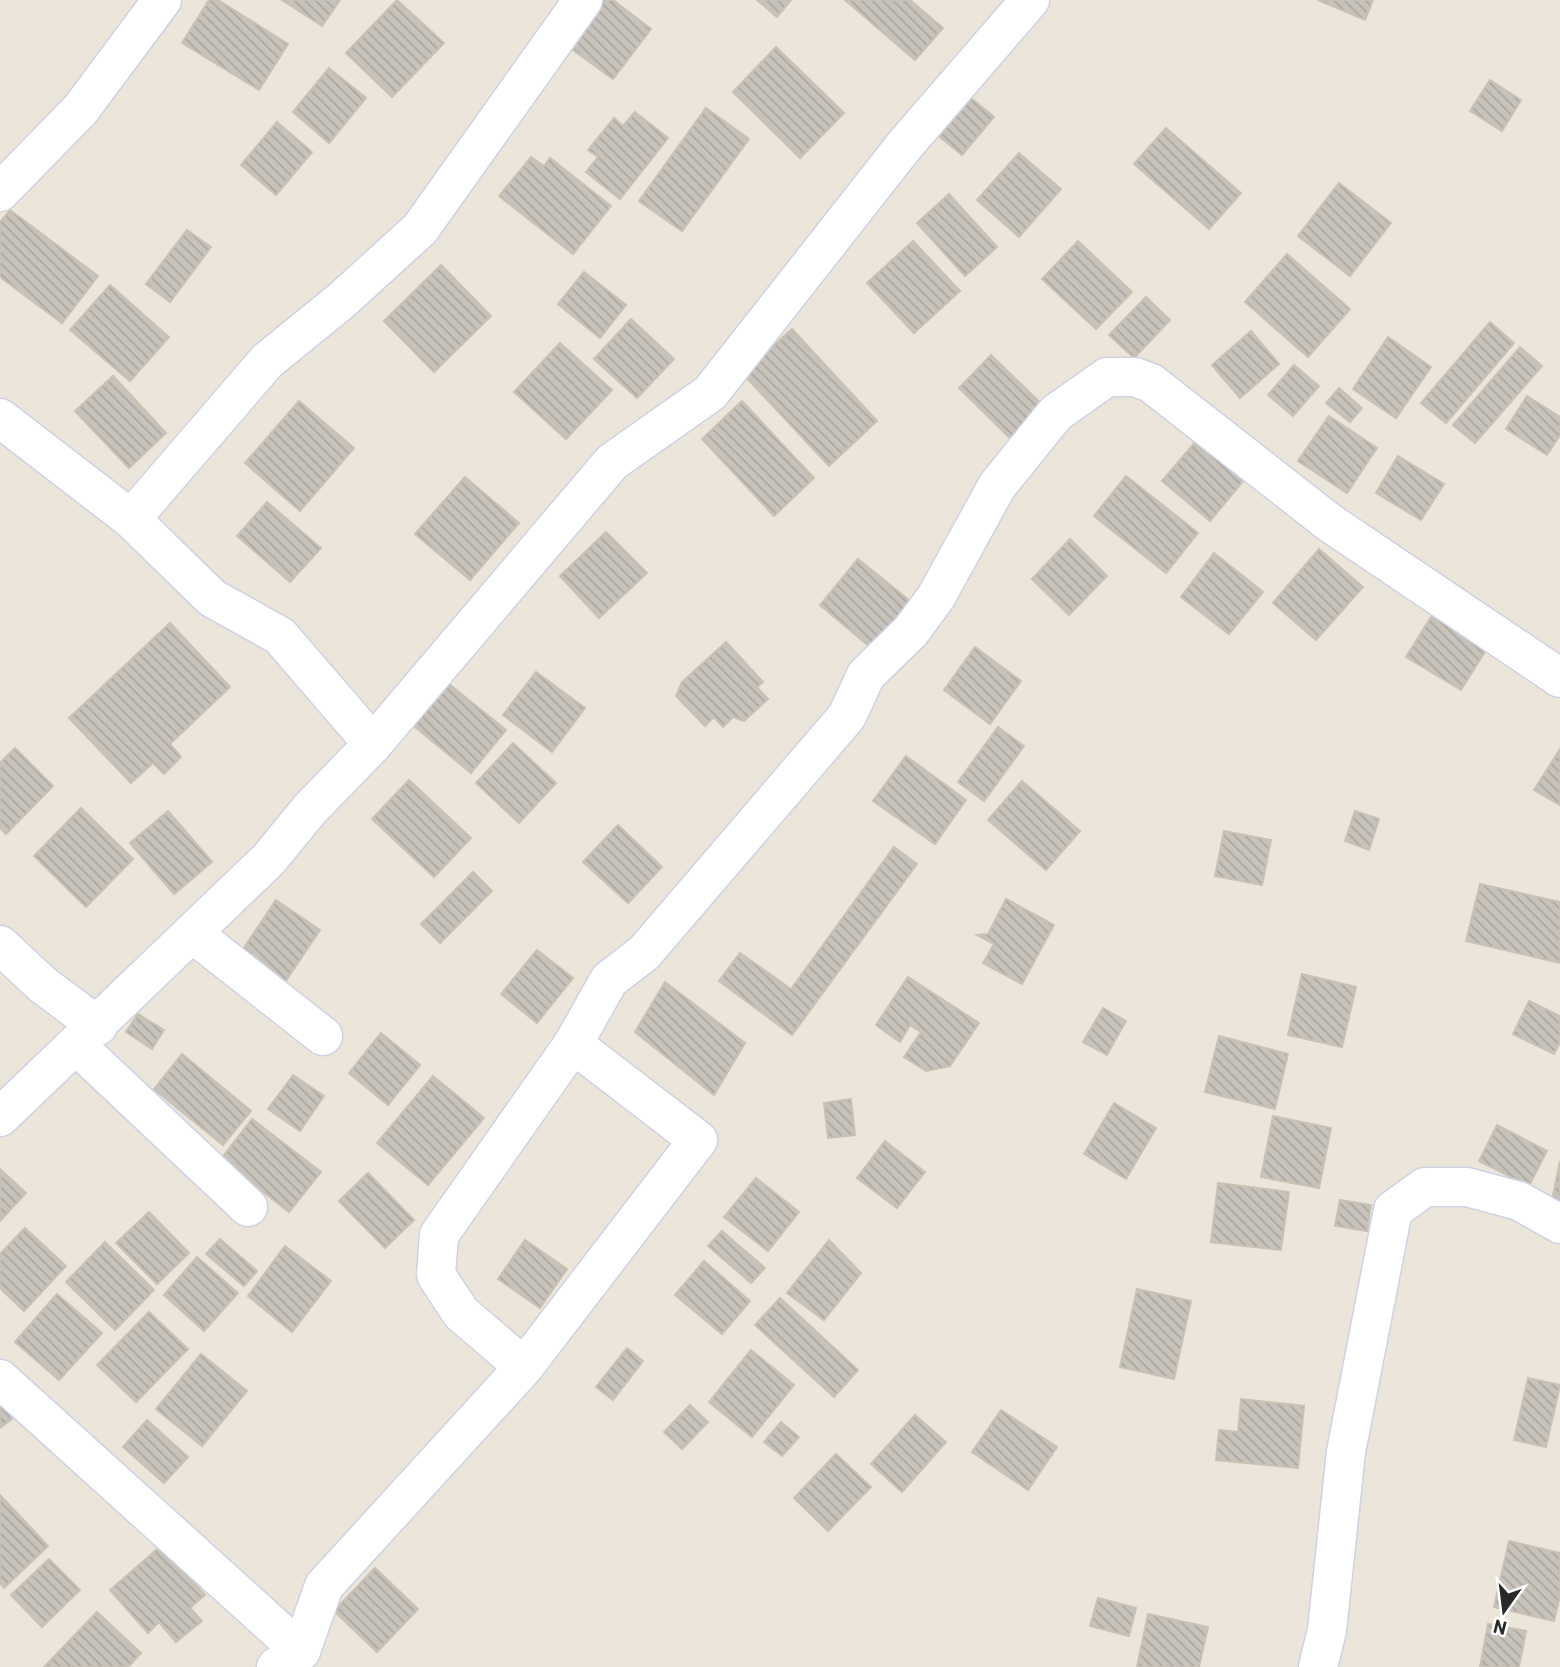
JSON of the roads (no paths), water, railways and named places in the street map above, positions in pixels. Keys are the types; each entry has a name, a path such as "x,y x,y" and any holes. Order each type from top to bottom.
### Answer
{"street":[{"path":"0,192 81,109 162,0"},
{"path":"131,519 267,361 342,300 420,229 583,0"},
{"path":"0,1117 88,1036 269,859 310,809 373,744 612,462 710,393 904,146 1030,0"},
{"path":"524,1367 461,1313 436,1275 439,1235 573,1044 609,980 643,953 847,716 866,676 911,631 936,597 997,486 1056,413 1107,377 1135,377 1151,383 1330,523 1560,678"},
{"path":"0,418 131,519 212,598 280,636 373,744"},
{"path":"192,933 323,1036"},
{"path":"0,945 43,985 248,1207"},
{"path":"0,1379 289,1659 324,1586 524,1367 698,1140 573,1044"},
{"path":"1318,1667 1327,1630 1346,1452 1393,1210 1425,1187 1467,1187 1518,1201 1560,1224"}]}
